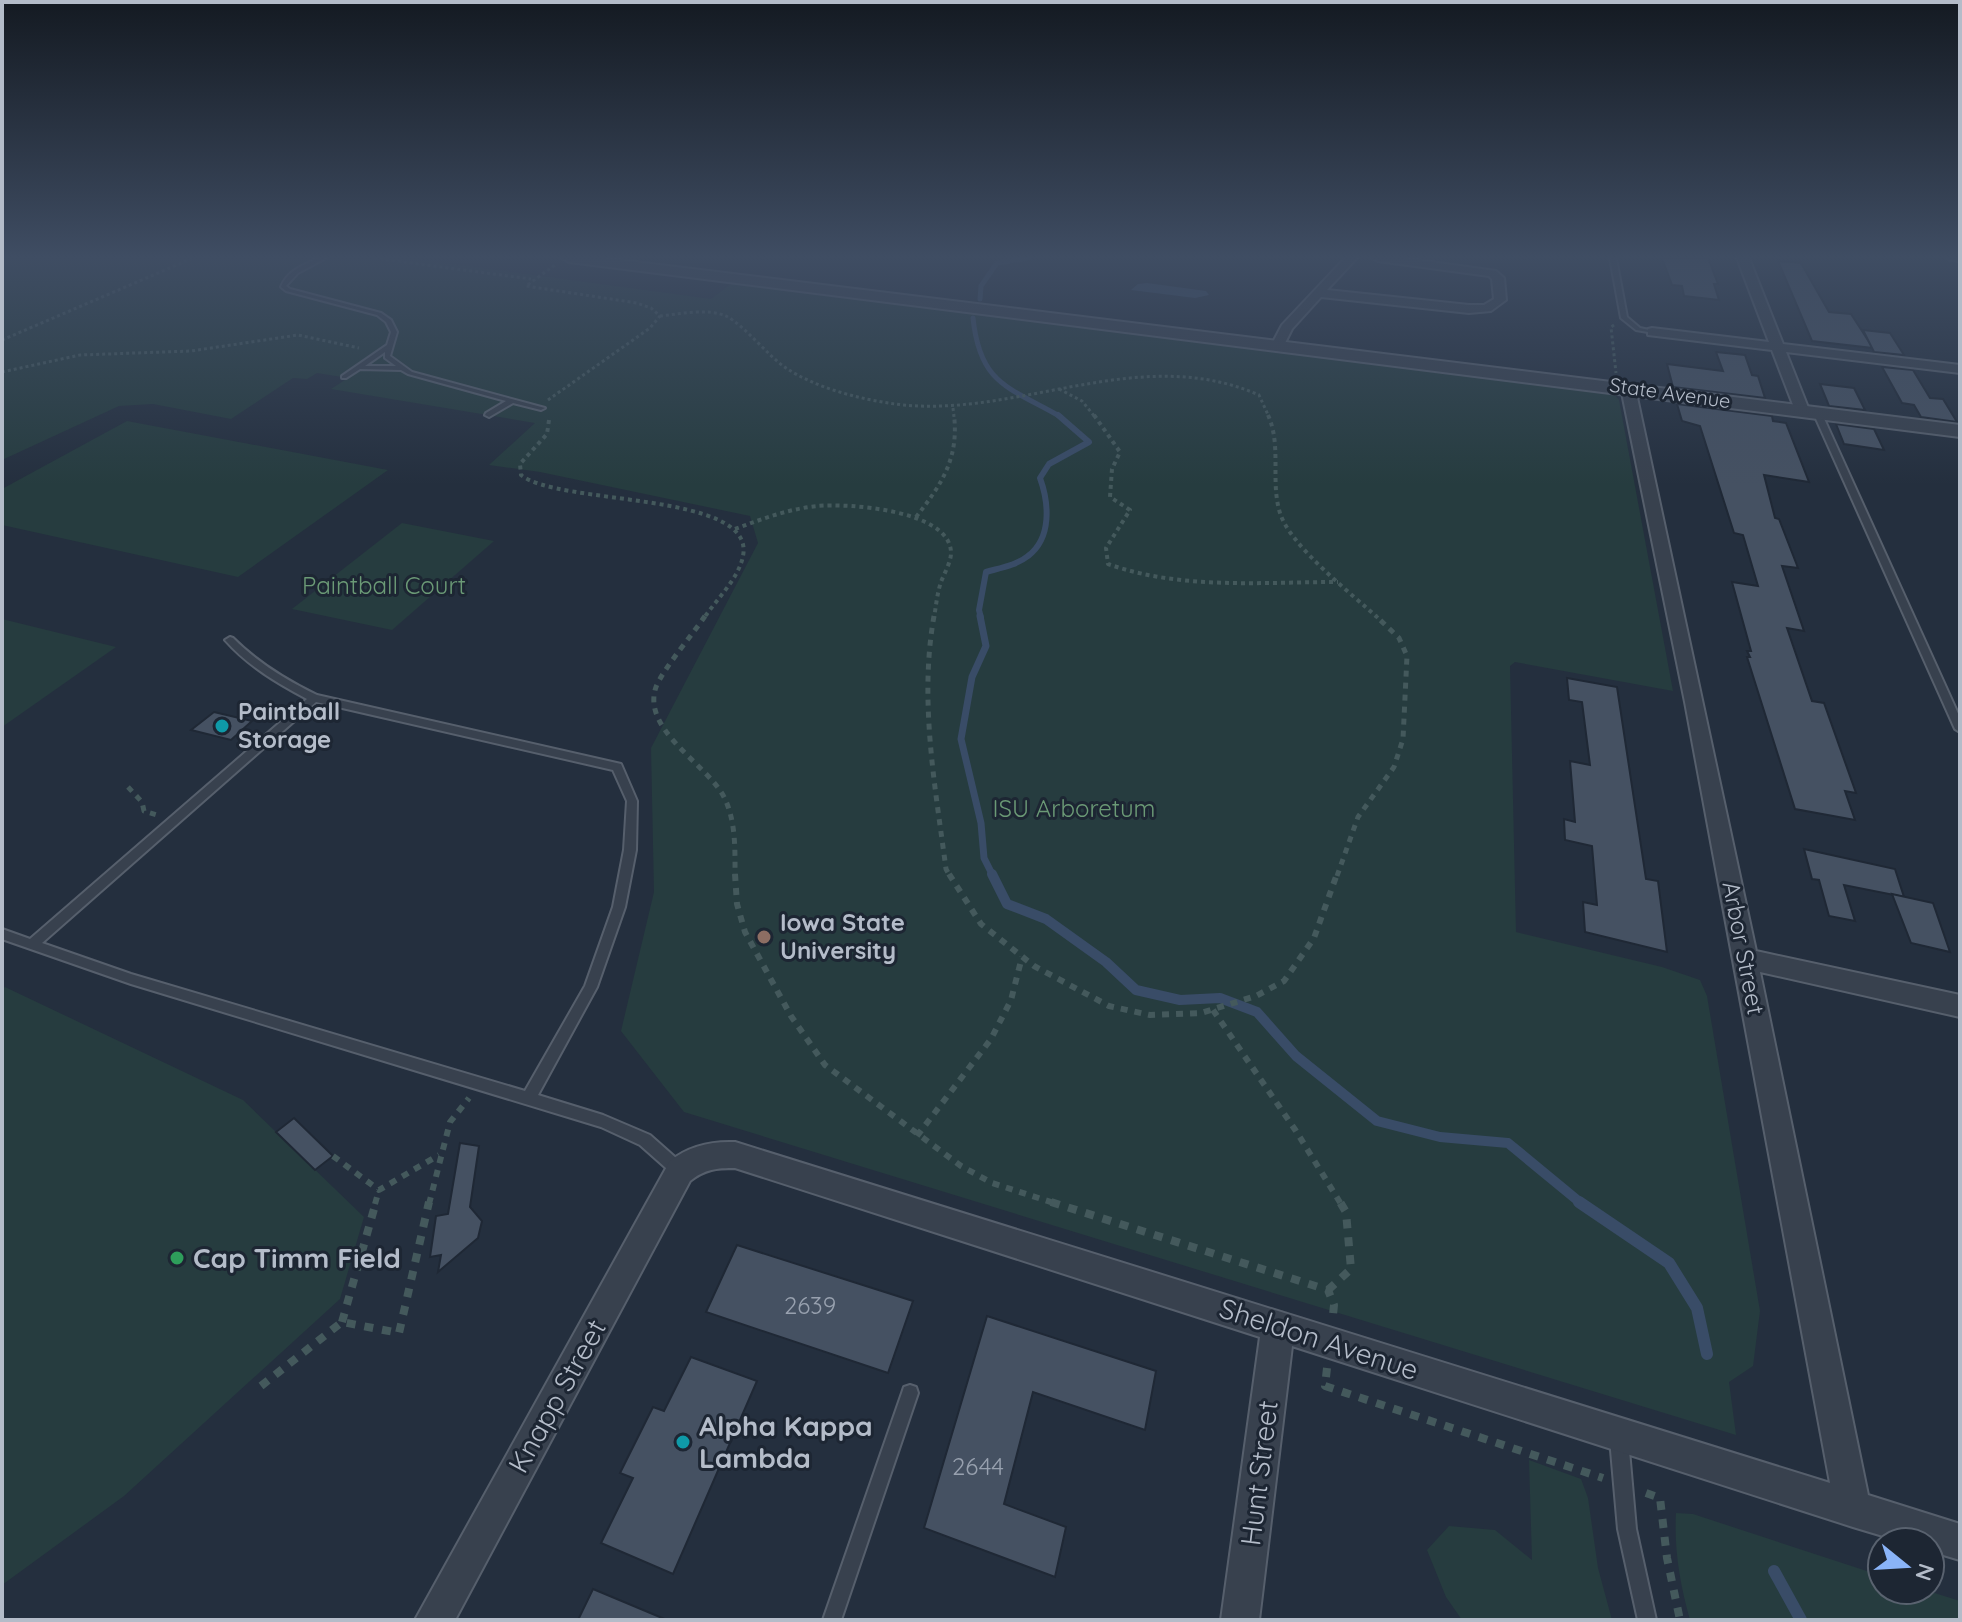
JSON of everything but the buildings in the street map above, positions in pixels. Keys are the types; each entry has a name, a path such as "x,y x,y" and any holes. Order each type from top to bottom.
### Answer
{"street":[{"name":"State Avenue","path":"1192,334 1623,383 1960,431"},
{"path":"1278,344 1283,334"},
{"path":"1666,334 1960,369"},
{"path":"1772,334 1809,411"},
{"name":"Arbor Street","path":"1623,383 1744,958 1853,1509"},
{"path":"1744,958 1960,1006"},
{"name":"Sheldon Avenue","path":"680,1171 694,1159 712,1154 735,1155 1960,1542"},
{"name":"Knapp Street","path":"434,1620 680,1171"},
{"name":"Hunt Street","path":"1240,1620 1278,1326"}],"lane":[{"path":"394,334 387,357 401,368"},
{"path":"344,377 392,344"},
{"path":"357,369 376,366 401,368 541,408"},
{"path":"489,415 511,401"},
{"path":"1809,411 1960,729"},
{"path":"230,640 271,676 314,698 617,767 632,801 630,850 619,907 591,987 530,1096"},
{"path":"33,943 314,698"},
{"path":"2,934 131,979 530,1096 603,1121 645,1140 680,1171"},
{"path":"832,1620 910,1393"},
{"path":"1619,1435 1627,1529 1647,1620"}],"path":[{"path":"565,388 642,334"},
{"path":"735,529 774,514 818,506 862,507 916,517 944,533 951,553 940,585 928,651 929,739 946,869 981,924 1022,957 1109,1006 1150,1015 1213,1010 1256,996 1284,981 1314,938 1358,817 1394,767 1403,739 1407,656 1399,638 1294,539 1280,514 1276,433 1259,395 1229,382 1127,376 953,408 893,404 818,385 786,368 746,334"},
{"path":"1612,334 1623,383"},
{"path":"2,372 80,355 191,351 298,335 378,355"},
{"path":"1058,389 1082,401 1120,452 1112,469 1110,497 1130,510 1129,518 1108,541 1105,558 1108,564 1136,574 1175,581 1339,581"},
{"path":"541,408 549,419 550,429 523,458 519,470 532,484 705,514 735,529 745,549 740,566 656,687 653,708 656,719 679,747 707,771 726,800 736,834 736,898 743,931 808,1042 826,1066 963,1170 992,1183 1328,1290"},
{"path":"916,517 954,463 958,436 953,408"},
{"path":"128,787 142,802 144,811 173,821"},
{"path":"917,1136 991,1039 1011,1000 1022,957"},
{"path":"1213,1010 1296,1131 1346,1212 1351,1269 1328,1290"},
{"path":"342,1322 399,1333 450,1122 482,1082"},
{"path":"261,1386 342,1322 379,1190 440,1155"},
{"path":"333,1156 379,1190"},
{"path":"1328,1290 1333,1312"},
{"path":"1327,1366 1325,1386 1579,1469"},
{"path":"1650,1495 1660,1498 1667,1558 1680,1620"}],"green space":[{"name":"ISU Arboretum","path":"2,334 1141,334 1597,389 1614,394 1619,400 1673,691 1515,662 1510,666 1516,932 1662,967 1700,980 1707,996 1760,1311 1753,1366 1729,1382 1736,1435 684,1112 621,1031 654,892 651,748 758,543 750,516 540,472 489,465 535,423 331,389 348,378 317,373 307,379 293,378 231,419 153,404 119,406 2,460"},
{"path":"127,421 388,470 238,577 2,525 2,489"},
{"name":"Paintball Court","path":"402,523 494,541 392,630 292,609"},
{"path":"2,619 116,647 2,727"},
{"name":"Cap Timm Field","path":"5,987 243,1100 364,1217 340,1299 124,1496 2,1585 2,989"},
{"path":"1529,1460 1581,1479 1588,1498 1598,1568 1612,1620 1462,1620 1446,1597 1427,1550 1449,1526 1495,1530 1532,1560"},
{"path":"1676,1513 1693,1514 1866,1571 1866,1606 1946,1606 1946,1597 1960,1601 1960,1620 1690,1620 1678,1567"}],"waterway":[{"path":"976,334 982,358 1000,381 1059,416"},
{"path":"981,618 979,610 986,572 1024,559 1041,540 1046,509 1040,478 1049,464 1089,442 1059,416"},
{"path":"980,616 986,646 972,677 961,739 981,823 984,858 1007,904 1046,919 1106,962 1136,990 1180,1000 1220,998 1257,1012 1296,1056 1377,1121 1440,1137 1508,1143 1582,1204"},
{"path":"1579,1202 1669,1263 1697,1308 1707,1354"},
{"path":"1774,1571 1801,1620"}],"place":[{"name":"Paintball Storage","path":"222,726"},
{"name":"Iowa State University","path":"764,937"},
{"name":"Cap Timm Field","path":"177,1258"},
{"name":"Alpha Kappa Lambda","path":"683,1442"}]}
